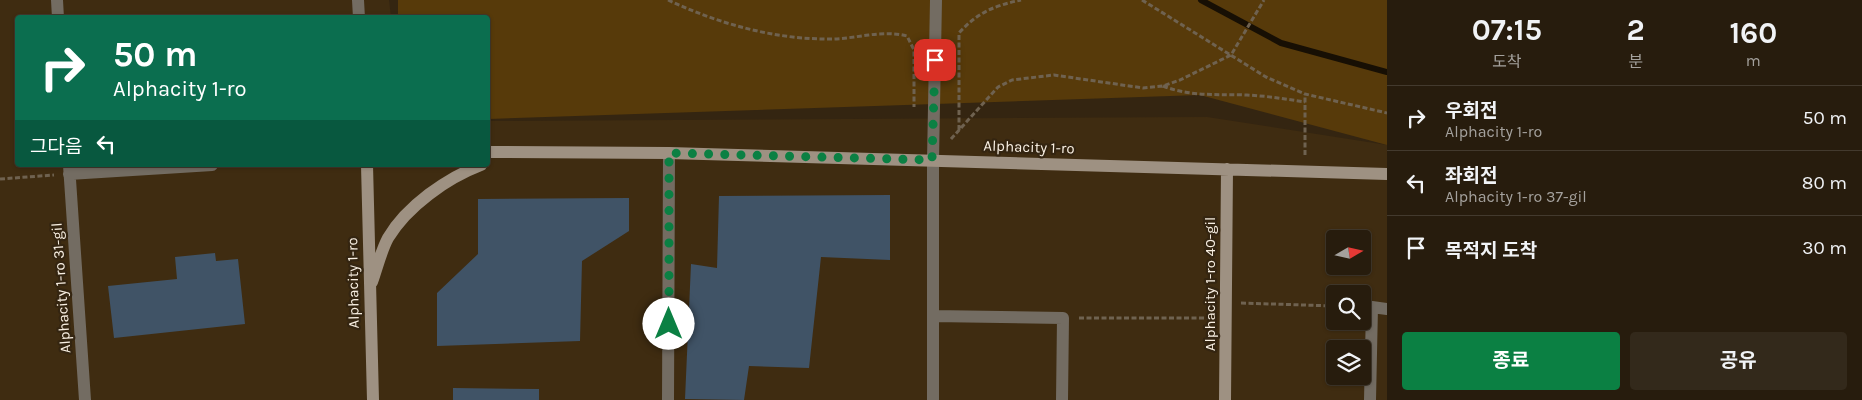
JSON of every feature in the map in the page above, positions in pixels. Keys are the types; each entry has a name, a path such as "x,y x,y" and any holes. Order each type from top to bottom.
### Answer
{"street":[{"path":"57,0 58,15"},
{"path":"358,0 359,15"},
{"path":"933,400 932,160 936,0"},
{"name":"Alphacity 1-ro","path":"490,152 669,153 1387,174"},
{"path":"490,161 516,152"},
{"path":"668,400 669,153"},
{"path":"69,170 155,167"},
{"name":"Alphacity 1-ro","path":"367,167 373,400"},
{"path":"370,289 388,239 407,215 463,172 475,167"},
{"name":"Alphacity 1-ro 40-gil","path":"1225,400 1227,169"},
{"name":"Alphacity 1-ro 31-gil","path":"69,170 85,400"},
{"path":"1370,400 1372,307 1387,309"},
{"path":"933,316 1064,318 1062,400"}],"path":[{"path":"668,0 702,16 760,32 827,40 894,33 907,36 914,50 914,107"},
{"path":"959,130 959,33 972,18 997,5 1021,0"},
{"path":"1142,0 1266,77 1305,94 1387,113"},
{"path":"932,160 998,87 1012,80 1054,75 1143,88 1163,86 1231,55 1264,0"},
{"path":"1163,86 1181,93 1273,97 1305,102"},
{"path":"1304,171 1305,94"},
{"path":"0,179 69,170"},
{"path":"1226,303 1326,306"},
{"path":"1064,318 1226,318"}],"shaded area":[{"path":"0,0 389,0 391,15 15,15 15,167 490,167 490,121 1207,117 1387,145 1387,400 0,400"},
{"path":"398,0 1387,0 1387,145 1200,95 490,119 490,15 398,15"}],"building":[{"path":"890,195 890,260 821,257 809,368 749,366 744,400 685,399 691,264 717,268 719,196"},
{"path":"629,198 629,231 582,261 580,341 437,346 437,293 478,254 478,199"},
{"path":"215,253 216,261 238,259 245,324 114,338 108,286 177,279 175,257"},
{"path":"453,388 539,389 539,400 453,400"}],"waterway":[{"path":"1201,0 1281,43 1387,72"}],"route":[{"path":"669,324 669,153 932,160 935,60"}]}
